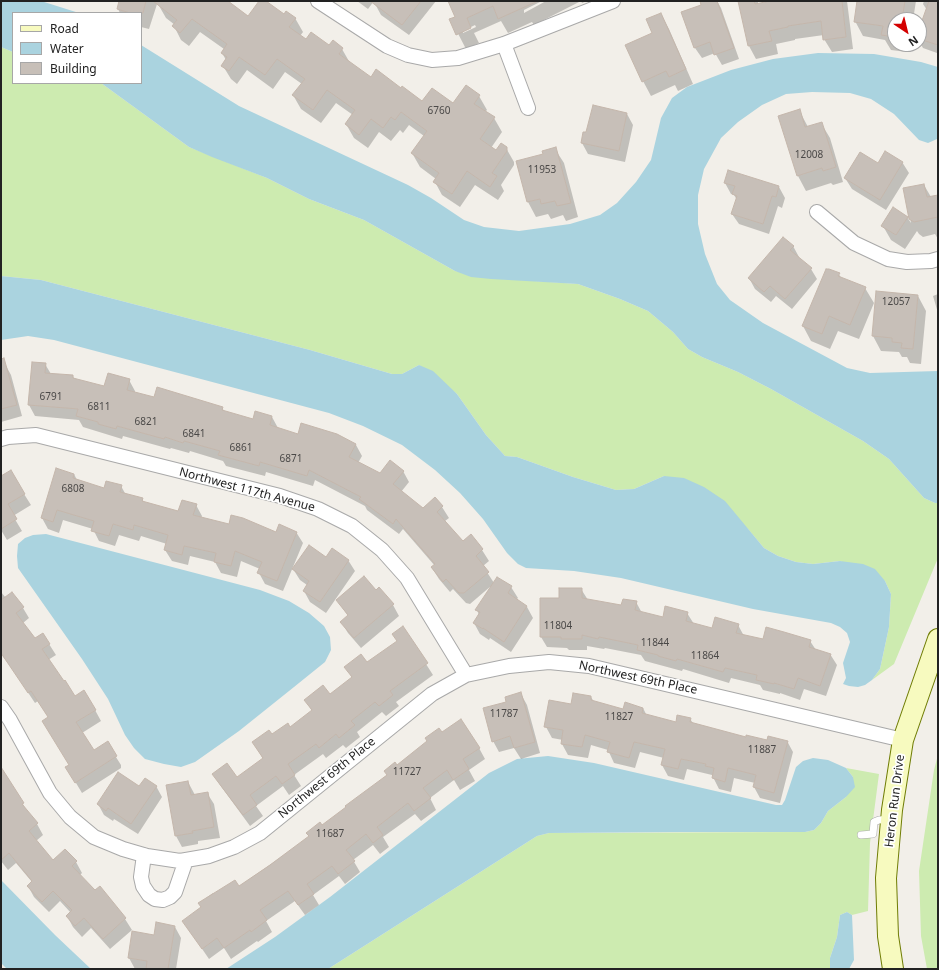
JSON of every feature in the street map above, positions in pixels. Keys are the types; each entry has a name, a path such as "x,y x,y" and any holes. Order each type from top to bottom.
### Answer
{"street":[{"path":"318,1 387,46 408,55 432,60 458,58 504,44 613,1"},
{"path":"504,44 528,108"},
{"path":"817,212 854,243 888,259 907,262 931,261 938,259"},
{"name":"Northwest 117th Avenue","path":"1,439 36,435 280,496 325,512 352,526 382,550 407,578 466,675"},
{"name":"Heron Run Drive","path":"894,969 888,936 886,878 891,818 904,740 938,639"},
{"name":"Northwest 69th Place","path":"1,706 50,793 70,817 94,837 144,856 186,860 209,856 234,847 260,833 432,694 466,675 509,666 550,662 589,666 904,740"},
{"path":"144,856 141,877 143,886 149,895 155,899 163,900 170,897 175,892 186,860"}],"lane":[{"path":"861,835 873,834 874,822 891,818"}],"green space":[{"path":"1,47 12,52 12,84 102,84 189,147 267,178 309,199 364,220 455,271 535,281 578,284 648,311 673,332 688,349 771,389 863,441 889,459 924,498 938,503 938,558 894,664 872,680 880,669 889,627 891,594 885,581 840,561 813,564 796,562 778,556 764,548 748,529 664,476 634,489 616,490 573,477 517,457 505,456 486,435 457,394 419,365 402,374 392,374 310,350 41,280 1,276"},
{"path":"938,755 938,969 927,969 921,936 919,871 934,770"},
{"path":"846,768 879,774 870,843 868,911 852,915 847,912 840,915 837,937 830,958 830,969 328,969 537,836 549,833 805,832 814,830 821,823 828,811 846,797 853,777"}],"water":[{"path":"1,1 41,1 76,12 12,12 12,52 1,47"},
{"path":"142,46 239,106 408,185 464,220 484,227 519,231 570,224 600,215 617,203 636,182 651,160 661,118 672,98 687,87 731,70 773,59 818,53 874,54 921,62 938,67 938,138 928,143 919,140 894,114 871,99 850,93 812,92 786,94 762,105 738,122 721,138 704,169 698,195 698,224 705,254 717,284 730,300 763,323 847,368 870,373 938,371 938,503 924,498 889,459 863,441 771,389 688,349 673,332 648,311 578,284 471,277 455,271 364,220 309,199 267,178 189,147 102,84 142,84"},
{"path":"1,276 41,280 310,350 392,374 402,374 419,365 433,371 457,394 486,435 505,456 517,457 573,477 616,490 634,489 664,476 684,478 704,487 725,501 764,548 778,556 796,562 813,564 840,561 863,564 875,569 885,581 891,594 889,627 880,669 872,680 865,685 858,687 843,684 846,678 843,663 850,642 847,633 840,627 831,623 753,609 621,578 574,571 526,568 518,564 507,553 483,519 460,493 435,470 402,445 363,426 329,413 54,340 28,336 1,340"},
{"path":"46,534 260,590 289,601 309,613 324,626 330,637 331,650 325,662 239,731 195,762 181,767 145,759 134,748 125,735 108,699 82,659 18,568 18,544 25,538 33,535"},
{"path":"548,756 594,763 776,805 782,805 785,800 796,767 803,761 813,758 828,760 846,768 853,777 855,787 846,797 828,811 821,823 814,830 805,832 549,833 537,836 328,969 226,969 275,937 330,897 489,773 517,759"},
{"path":"1,880 91,969 7,969 1,963"},
{"path":"847,912 852,915 854,960 849,969 830,969 830,958 837,937 840,915"}],"building":[{"path":"119,1 146,1 143,13 127,12 117,9"},
{"path":"153,1 228,1 248,16 259,1 266,1 284,14 286,11 296,18 289,27 306,39 311,32 329,45 333,40 343,48 339,54 371,77 376,69 401,88 402,86 422,101 432,88 453,103 466,85 480,95 474,104 495,117 480,139 496,150 501,143 507,147 507,151 492,173 497,176 490,187 467,171 452,194 433,182 439,173 411,153 427,131 401,112 395,120 391,117 383,128 371,119 359,135 345,124 355,110 327,90 313,110 292,95 305,79 277,59 265,75 239,57 229,71 221,66 227,57 221,53 227,44 192,19 180,33 172,26 177,20"},
{"path":"370,1 421,1 402,25"},
{"path":"448,1 538,1 498,19 493,6 467,18 471,28 456,35 449,19 455,17"},
{"path":"700,1 717,1 734,48 714,55 710,42 694,48 681,12 701,5"},
{"path":"738,1 754,1 755,4 770,1 842,1 846,37 823,40 821,21 788,26 769,31 772,41 748,46"},
{"path":"857,1 905,1 903,12 887,12 887,36 881,35 883,26 854,22"},
{"path":"929,1 938,1 938,45 927,42 927,12 925,12"},
{"path":"661,13 686,69 669,77 666,71 642,82 625,45 652,33 646,19"},
{"path":"593,105 627,113 619,151 581,143 583,132 586,132"},
{"path":"800,109 805,127 822,122 836,167 823,171 822,168 797,176 778,116"},
{"path":"556,147 571,203 557,206 555,201 541,204 540,199 527,202 516,161 543,154 542,151"},
{"path":"885,151 903,162 880,200 844,178 860,152 878,163"},
{"path":"728,170 779,186 776,197 772,196 763,224 731,214 737,196 732,194 735,186 724,183"},
{"path":"924,184 927,197 938,195 938,217 914,222 909,219 903,188"},
{"path":"893,207 908,217 896,235 881,226"},
{"path":"783,237 794,246 790,250 812,268 785,299 770,286 764,292 748,278"},
{"path":"826,269 840,273 838,276 866,287 850,325 829,316 822,334 802,326"},
{"path":"876,291 918,295 913,349 901,348 902,343 892,342 892,338 872,336"},
{"path":"4,358 17,405 1,409 1,359"},
{"path":"32,362 46,363 45,373 73,375 73,378 104,386 108,373 130,379 127,390 154,397 157,387 223,407 222,410 253,419 255,411 272,416 270,425 298,434 301,423 337,434 356,444 349,457 380,473 390,460 404,471 393,484 423,508 435,497 443,506 437,512 463,541 471,534 483,549 476,556 489,572 464,593 459,593 446,579 443,582 431,567 435,564 396,519 393,524 359,499 361,497 309,470 307,476 260,462 259,466 218,455 220,451 184,441 183,443 165,437 164,439 117,426 116,429 76,416 78,409 28,405"},
{"path":"56,468 74,474 73,478 104,488 106,481 122,485 120,492 143,498 142,501 178,511 182,500 197,504 193,515 229,524 231,515 243,518 276,532 279,524 297,532 277,581 257,573 262,562 235,551 231,566 214,562 216,553 184,546 182,555 164,550 168,535 134,525 133,530 113,524 109,536 91,531 94,521 57,510 53,522 41,518"},
{"path":"11,470 25,494 8,504 17,519 1,529 1,476"},
{"path":"309,545 326,557 332,548 349,560 320,602 303,591 309,581 292,569"},
{"path":"364,576 376,590 379,587 394,604 354,638 340,622 348,615 336,600"},
{"path":"497,577 512,586 508,593 527,606 504,642 473,623 480,612 475,610"},
{"path":"559,588 582,588 582,598 621,605 623,599 637,601 635,610 663,617 665,606 688,612 686,621 712,628 715,617 739,624 736,633 763,639 766,627 811,640 809,647 831,654 820,686 798,678 794,689 774,683 756,680 757,675 725,668 723,672 677,659 676,661 637,650 638,645 599,637 598,639 582,635 582,639 561,639 561,637 540,637 540,598 559,598"},
{"path":"12,592 24,607 16,613 35,638 43,633 50,644 42,649 64,681 65,680 75,696 84,690 96,710 76,722 94,750 108,741 117,756 75,783 65,767 69,765 42,721 48,717 31,691 28,693 1,653 1,600"},
{"path":"403,626 428,663 390,691 393,695 379,706 375,702 351,721 355,725 339,738 336,734 319,748 316,744 288,764 295,775 282,784 276,776 250,795 257,805 243,815 212,774 227,763 237,777 263,758 252,742 269,730 272,734 288,723 290,727 312,710 304,700 323,685 330,694 352,677 344,667 361,654 367,662 397,641 392,634"},
{"path":"521,692 535,742 514,748 510,736 492,742 483,708 506,702 505,697"},
{"path":"573,693 591,696 591,700 623,709 625,702 643,708 642,713 676,722 677,715 691,718 690,722 746,737 746,735 767,740 768,736 788,741 774,793 753,787 756,775 728,768 725,782 712,778 714,768 705,766 706,764 681,759 678,769 661,765 665,749 634,742 629,758 607,752 610,742 585,735 582,747 561,744 563,730 544,727 549,700 571,704"},
{"path":"461,719 480,748 463,759 469,769 453,780 447,770 423,788 431,798 414,811 408,803 377,827 383,835 373,843 366,834 346,850 355,861 338,874 332,866 307,884 314,894 298,905 288,891 260,910 267,920 251,932 250,930 224,948 217,938 202,949 182,921 201,907 198,903 235,880 239,886 270,865 309,836 306,833 320,822 322,825 387,775 384,771 395,762 397,765 427,741 425,738 439,728 442,732"},
{"path":"1,767 24,803 22,804 38,823 29,831 53,860 65,849 77,861 72,866 95,890 100,886 126,918 103,939 84,918 75,926 66,916 72,910 53,891 42,902 27,886 32,881 9,853 1,860"},
{"path":"118,772 139,786 145,778 157,786 131,824 108,808 106,811 97,804"},
{"path":"188,781 191,795 208,792 214,827 175,836 166,785"},
{"path":"156,922 175,926 168,969 146,969 147,961 128,958 132,931 154,935"}]}
